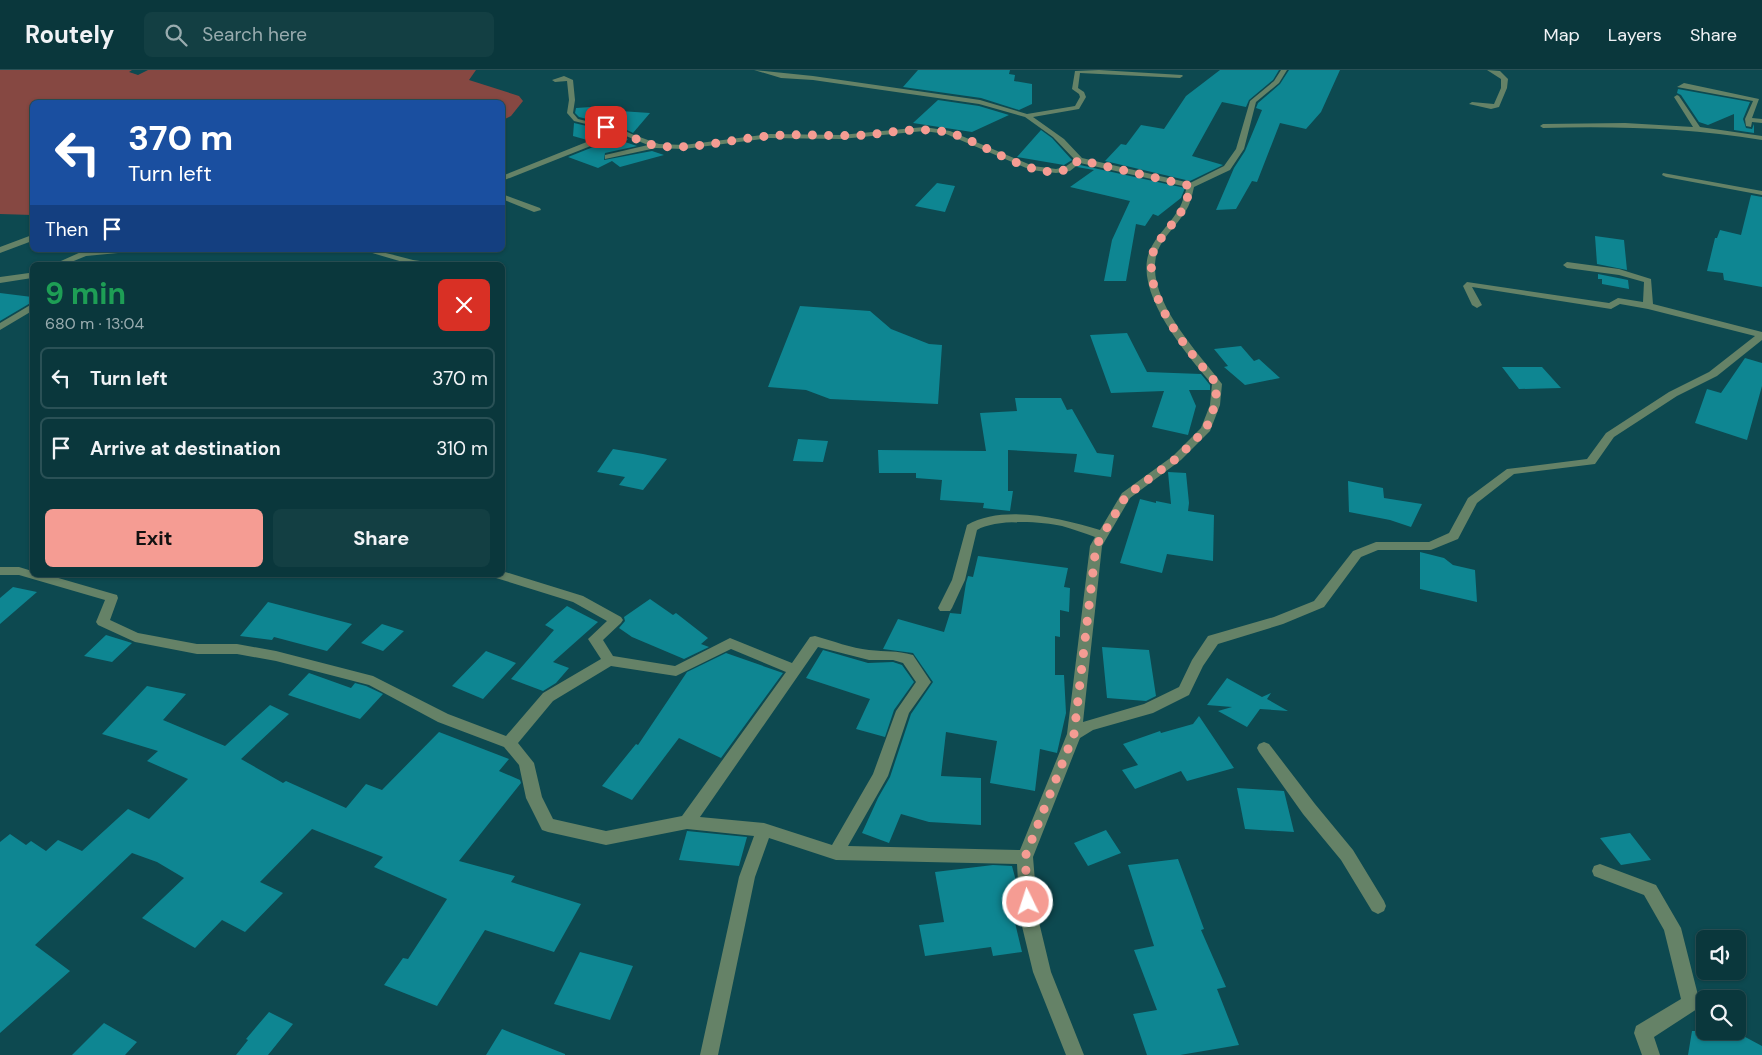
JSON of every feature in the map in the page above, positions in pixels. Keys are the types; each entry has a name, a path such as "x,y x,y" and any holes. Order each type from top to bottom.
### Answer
{"street":[{"path":"757,70 781,76 813,74 901,92 980,102 1027,116 1054,133 1070,146 1079,160 1191,186 1227,168 1240,149 1253,101 1277,82 1284,70"},
{"path":"1472,104 1497,106 1506,82 1503,75 1490,70"},
{"path":"1027,116 1077,108 1082,93 1075,89 1078,72 1081,71 1180,76"},
{"path":"555,80 564,78 570,80 572,100 570,113 576,120 621,131 631,137 658,146"},
{"path":"1680,87 1684,85 1760,101 1748,119 1749,136"},
{"path":"1677,97 1698,130"},
{"path":"1748,119 1762,121"},
{"path":"1543,126 1584,124 1656,126 1762,138"},
{"path":"608,157 658,146 684,147 770,136 841,137 924,129 948,132 1031,168 1056,171 1067,169 1079,160"},
{"path":"505,178 621,131"},
{"path":"1666,175 1762,193"},
{"path":"1074,1055 1042,972 1029,918 1025,857 1074,734 1096,546 1126,496 1177,458 1206,429 1215,405 1217,384 1186,346 1166,315 1152,284 1153,252 1182,210 1191,186"},
{"path":"505,197 537,210"},
{"path":"0,250 30,239"},
{"path":"64,262 84,254 101,252"},
{"path":"373,252 408,262"},
{"path":"1566,265 1606,269 1648,281 1648,306"},
{"path":"0,280 30,276"},
{"path":"1477,305 1467,286 1470,284 1610,306 1618,301 1648,306 1762,335"},
{"path":"0,327 30,308"},
{"path":"1074,734 1089,725 1148,709 1184,691 1197,664 1213,640 1278,621 1320,604 1357,554 1376,546 1431,546 1454,536 1472,501 1511,471 1591,462 1610,435 1673,394 1713,374 1762,335"},
{"path":"946,608 954,594 966,556 971,528 983,521 1018,519 1061,522 1103,536"},
{"path":"0,571 19,571 30,574"},
{"path":"40,577 112,598 103,622 135,637 197,648 237,649 276,656 373,681 443,718 509,743 526,763 534,798 548,825 606,838 687,822 764,830 836,853 1025,857"},
{"path":"505,577 578,599 616,620 596,638 609,661"},
{"path":"687,822 815,642 869,655 893,655 908,659 924,682 903,711 880,776 836,853"},
{"path":"509,743 548,697 609,661 676,671 730,643 795,670"},
{"path":"1264,748 1309,809 1347,855 1378,906"},
{"path":"709,1055 748,877 764,830"},
{"path":"1600,870 1650,890 1672,928 1691,1004 1643,1033 1651,1055"}],"shaded area":[{"path":"0,70 132,70 129,72 138,75 148,70 476,70 469,80 519,96 523,101 511,116 505,119 505,100 30,100 30,215 0,214"}],"building":[{"path":"918,70 1010,70 1009,74 1015,75 1014,81 1032,84 1032,104 1019,110 981,98 903,87"},
{"path":"1220,70 1279,70 1273,80 1249,100 1246,107 1222,102 1192,156 1223,165 1190,181 1105,161 1121,144 1126,145 1141,125 1164,129 1186,96"},
{"path":"1289,70 1340,70 1321,112 1306,129 1280,123 1257,182 1252,181 1236,209 1216,210 1234,168 1245,151 1262,110 1256,108 1258,103 1280,84"},
{"path":"1678,89 1750,102 1743,119 1746,128 1752,129 1754,124 1754,133 1734,130 1734,114 1708,125 1699,122 1681,95 1677,93"},
{"path":"938,100 979,106 1009,115 972,132 913,123"},
{"path":"591,107 650,113 633,133 623,128 579,117 575,113 576,108"},
{"path":"574,123 608,131 587,140 573,136"},
{"path":"1041,130 1052,138 1072,160 1064,165 1017,157"},
{"path":"621,136 628,139 625,142 637,146 605,153 604,160 652,151 664,155 620,167 612,161 598,168 568,157"},
{"path":"1080,165 1185,188 1181,198 1158,216 1153,214 1145,226 1136,224 1126,281 1104,281 1112,240 1130,201 1070,187 1094,170 1077,167"},
{"path":"937,183 955,186 945,212 915,206"},
{"path":"1751,195 1762,197 1762,287 1724,280 1723,273 1707,271 1715,238 1717,238 1720,230 1741,235"},
{"path":"1595,236 1624,240 1627,270 1597,264"},
{"path":"1598,274 1628,280 1629,289 1602,284 1602,279 1598,279"},
{"path":"0,293 30,297 30,303 0,321"},
{"path":"800,306 870,311 891,329 929,344 942,345 938,404 830,399 806,390 768,387"},
{"path":"1127,333 1147,372 1201,374 1210,385 1210,390 1189,390 1196,406 1188,435 1152,427 1164,391 1111,393 1090,335"},
{"path":"1241,346 1254,361 1259,359 1280,378 1245,385 1224,367 1228,366 1214,349"},
{"path":"1745,358 1762,363 1762,386 1747,440 1695,423 1707,389 1721,393"},
{"path":"1502,367 1542,367 1561,388 1519,389"},
{"path":"1015,398 1061,398 1067,410 1072,409 1097,453 1114,455 1111,477 1074,472 1077,454 1008,450 1008,491 1013,491 1010,511 983,508 984,503 940,500 942,480 916,478 916,473 879,473 878,450 986,451 980,413 1017,411"},
{"path":"798,439 828,441 823,462 793,461"},
{"path":"613,449 667,459 643,490 619,485 625,477 597,472"},
{"path":"1168,472 1186,473 1188,511 1214,515 1213,561 1167,554 1162,573 1120,563 1140,499 1171,504"},
{"path":"1348,481 1383,488 1384,498 1422,504 1411,527 1390,520 1349,512"},
{"path":"1420,552 1444,558 1453,565 1475,570 1477,602 1420,589"},
{"path":"978,556 1068,568 1064,587 1070,588 1069,612 1060,610 1060,637 1055,636 1055,675 1064,675 1066,713 1057,753 1040,749 1035,791 990,783 997,741 946,732 941,776 981,778 981,825 929,822 901,814 889,843 862,833 890,777 911,714 933,682 913,653 883,649 898,619 944,632 950,613 961,614 968,576 973,577"},
{"path":"13,587 37,592 0,624 0,598"},
{"path":"650,599 673,615 676,613 708,638 701,644 709,647 684,659 632,637 619,628 625,621 624,617"},
{"path":"268,602 352,624 327,651 274,637 272,640 240,636"},
{"path":"567,606 598,622 553,662 569,668 556,683 543,691 511,679 554,630 545,625"},
{"path":"382,624 404,631 383,651 361,643"},
{"path":"106,635 132,643 112,662 84,656"},
{"path":"1102,647 1149,650 1156,696 1146,701 1107,698"},
{"path":"823,650 868,663 893,662 902,665 914,682 894,710 885,737 856,729 870,699 806,678"},
{"path":"486,651 516,663 483,699 452,686"},
{"path":"726,653 783,673 721,758 679,738 632,800 602,786 636,744 638,745 687,672"},
{"path":"309,673 351,688 355,683 366,686 383,694 360,719 288,695"},
{"path":"1227,678 1262,697 1271,693 1267,699 1288,711 1260,709 1247,727 1218,711 1232,707 1207,705"},
{"path":"147,686 186,694 163,720 225,746 270,705 289,714 241,759 283,783 286,781 346,808 366,784 382,790 439,732 509,759 499,771 520,780 521,783 459,861 515,876 511,882 581,904 554,952 485,930 437,1006 384,985 403,958 408,959 447,899 374,867 383,857 312,829 260,882 283,893 245,932 222,920 195,948 142,918 184,878 157,862 132,853 35,945 70,971 0,1033 0,842 10,834 26,845 31,841 46,851 58,840 82,851 128,809 149,819 188,779 147,761 158,751 102,734"},
{"path":"1199,716 1234,768 1187,781 1181,771 1135,789 1122,770 1138,765 1123,744 1160,731 1161,733 1193,724"},
{"path":"1237,788 1284,791 1294,832 1245,829"},
{"path":"1106,830 1121,853 1088,866 1074,843"},
{"path":"687,831 747,837 739,866 679,860"},
{"path":"1630,833 1651,860 1621,865 1600,838"},
{"path":"1178,859 1204,929 1201,930 1226,987 1217,989 1239,1045 1180,1055 1147,1055 1133,1014 1157,1010 1134,950 1154,946 1128,865"},
{"path":"993,865 1012,866 1016,881 1017,905 1011,906 1022,952 993,956 991,947 925,956 919,925 944,922 935,872"},
{"path":"580,952 633,966 610,1020 554,1004"},
{"path":"269,1012 293,1024 268,1055 236,1055 248,1040 246,1039"},
{"path":"104,1023 137,1042 125,1055 72,1055"},
{"path":"502,1029 565,1054 565,1055 486,1055"},
{"path":"1692,1031 1696,1031 1696,1040 1746,1040 1746,1037 1762,1046 1762,1055 1688,1055"}],"route":[{"path":"606,127 658,146 684,147 770,136 841,137 924,129 948,132 1031,168 1056,171 1067,169 1079,160 1191,186 1182,210 1153,252 1152,284 1166,315 1186,346 1217,384 1215,405 1206,429 1177,458 1126,496 1096,546 1074,734 1025,857 1028,902"}]}
